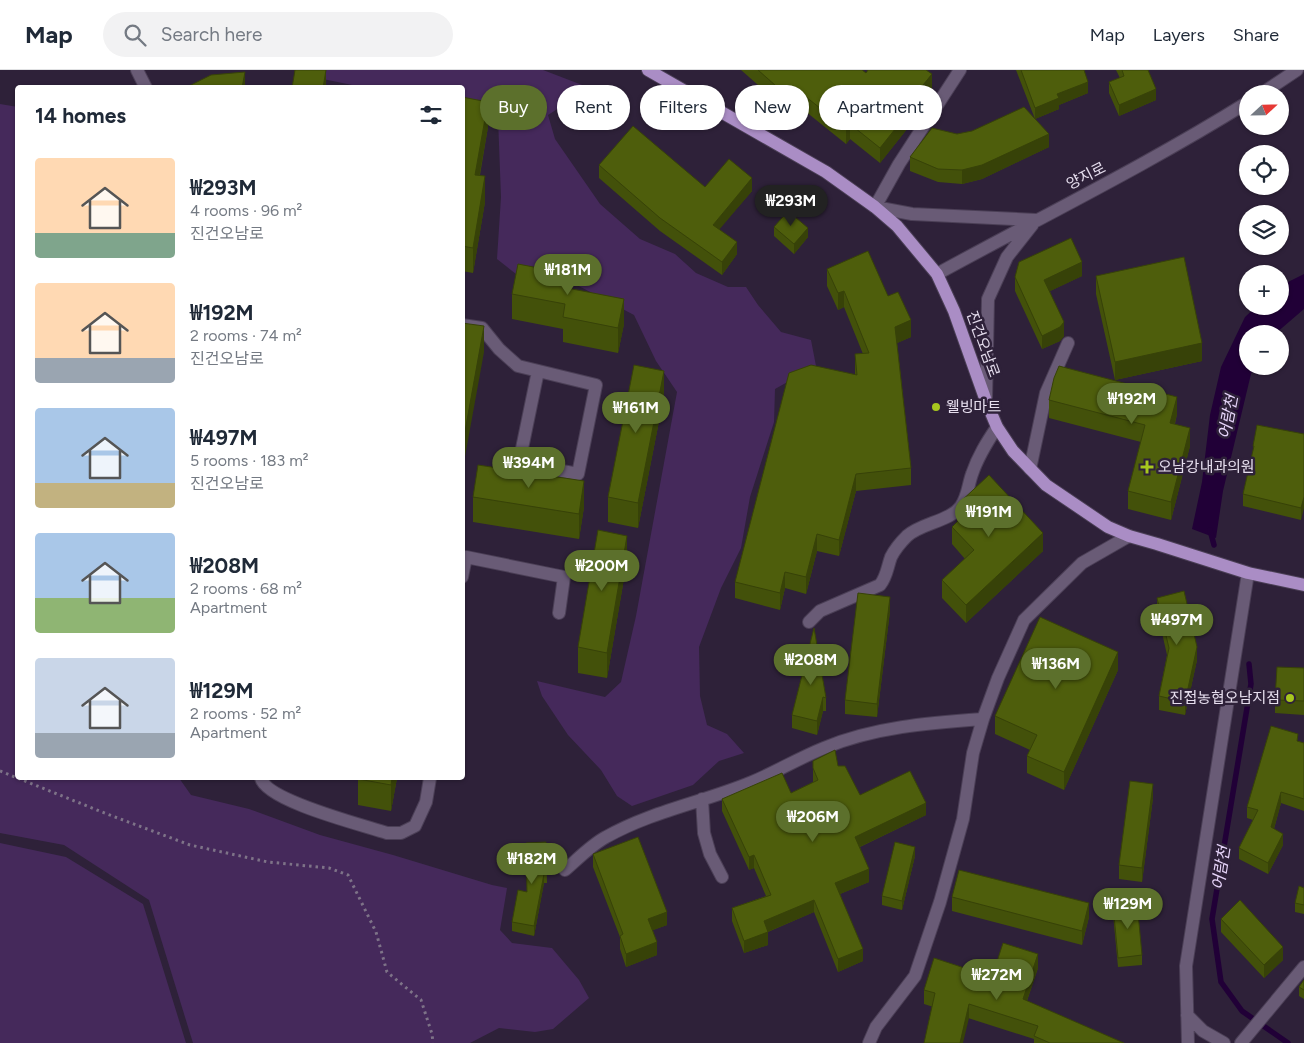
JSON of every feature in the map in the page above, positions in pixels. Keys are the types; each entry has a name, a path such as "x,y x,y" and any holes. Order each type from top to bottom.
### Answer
{"main road":[{"name":"진건오남로","path":"648,70 826,172 875,207 897,226 937,274 954,311 997,427 1013,451 1046,485 1108,527 1129,536 1248,573 1304,584"}],"street":[{"path":"138,70 145,85"},
{"path":"960,70 898,164 875,207 912,214 1036,220"},
{"path":"1274,85 1297,70"},
{"name":"양지로","path":"937,274 1036,220 1100,188 1174,147 1239,107"},
{"path":"986,401 988,299 1007,257 1036,220"},
{"path":"465,325 482,328 518,366 596,385 578,474 519,463 538,371"},
{"path":"1030,469 1046,393 1068,342"},
{"path":"809,622 820,611 880,586 886,577 892,556 908,536 960,508 967,495 982,450 997,427"},
{"path":"869,1043 876,1027 915,976 940,902 963,819 973,753 998,678 1024,620 1082,563 1129,536"},
{"path":"465,563 466,558 564,577 559,612"},
{"path":"1188,1043 1186,966 1248,573"},
{"path":"565,870 605,837 657,814 752,783 825,748 889,729 926,723 984,719"},
{"path":"262,780 274,794 299,805 387,833 401,833 415,826 426,802 430,780"},
{"path":"702,799 704,833 710,854 722,877"},
{"path":"1241,1043 1304,967"},
{"path":"1187,1015 1203,1031 1224,1043"}],"path":[{"path":"0,771 15,777"},
{"path":"22,780 190,845 268,862 329,868 348,875 376,932 387,972 421,1000 433,1043"}],"shaded area":[{"path":"309,70 543,70 582,85 557,85 557,109 548,115 555,139 600,204 640,239 675,254 696,273 728,287 746,287 758,305 781,332 811,340 816,366 775,389 774,422 750,497 741,548 721,588 699,647 700,696 707,725 727,734 744,753 719,761 693,785 632,806 617,796 601,770 568,735 542,696 537,681 605,697 621,682 636,616 677,392 656,361 634,315 575,284 516,274 497,259 501,197 498,130 547,130 547,85 480,85 480,114 465,110 465,85 352,85 313,77"},
{"path":"0,104 15,106 15,780 180,780 191,795 249,809 320,835 507,888 500,930 512,943 552,948 579,980 589,998 553,1029 535,1032 499,1028 470,1043 193,1043 149,900 64,845 0,833"},
{"path":"0,843 66,857 143,904 186,1043 0,1043"}],"water":[{"path":"1304,274 1304,309 1285,325 1241,325 1247,315 1289,315 1289,282"},
{"path":"1239,330 1239,375 1251,375 1223,491 1216,538 1192,529 1202,482 1210,415 1221,367"}],"building":[{"path":"295,70 326,70 324,85 292,85"},
{"path":"758,70 862,70 866,73 868,70 926,70 932,74 923,85 819,85 819,107 809,99 809,85 775,85"},
{"path":"1021,70 1084,70 1088,82 1057,94 1059,98 1035,108"},
{"path":"1122,70 1148,70 1156,89 1119,105 1109,82 1124,76"},
{"path":"245,72 243,85 191,85 211,75"},
{"path":"465,98 480,100 480,130 483,130 475,175 485,176 473,248 465,247"},
{"path":"1024,107 1049,134 982,165 962,170 938,169 910,157 930,130 957,134 972,131"},
{"path":"633,126 705,187 729,159 752,178 713,225 737,242 722,262 660,218 599,165"},
{"path":"858,130 894,130 880,148"},
{"path":"788,211 808,228 794,244 774,227"},
{"path":"1071,238 1082,262 1044,280 1064,322 1060,327 1042,336 1015,277 1019,262"},
{"path":"868,251 888,296 898,292 911,320 895,327 911,468 856,474 839,540 817,534 806,577 785,572 780,593 735,582 789,373 811,365 857,375 855,354 869,353 844,291 838,293 827,269"},
{"path":"1184,257 1202,343 1115,362 1096,276"},
{"path":"518,264 570,274 567,288 624,299 618,328 563,317 565,304 512,294"},
{"path":"465,323 484,326 465,431"},
{"path":"634,365 664,371 638,503 608,497"},
{"path":"1059,366 1177,397 1170,423 1190,428 1171,502 1128,491 1145,425 1049,400"},
{"path":"1257,425 1304,434 1304,497 1301,508 1243,494"},
{"path":"478,465 584,481 579,514 473,497"},
{"path":"989,475 1043,533 966,605 942,580 974,550 952,527 965,514 957,505"},
{"path":"598,530 627,536 607,653 578,647"},
{"path":"1184,591 1197,647 1185,702 1159,696 1169,648 1157,598"},
{"path":"858,593 890,597 877,704 845,700"},
{"path":"1040,617 1118,652 1064,772 1027,756 1037,735 995,716"},
{"path":"814,628 826,698 823,697 817,721 792,715"},
{"path":"1277,667 1304,668 1304,701 1275,700"},
{"path":"1271,726 1298,734 1297,741 1304,743 1304,799 1281,792 1271,827 1283,834 1268,863 1239,848 1258,810 1247,807"},
{"path":"835,750 838,766 845,766 860,795 910,771 926,803 855,837 869,869 835,883 863,949 838,959 814,900 764,921 768,932 744,941 732,908 771,895 754,855 749,857 722,799 782,773 791,793 818,780 813,768 813,761"},
{"path":"364,780 392,780 391,785"},
{"path":"1130,781 1153,784 1142,868 1119,865"},
{"path":"638,837 667,912 648,919 657,942 626,954 620,936 623,934 593,854"},
{"path":"546,842 547,874 544,874 534,926 512,922 518,890 527,892 526,843"},
{"path":"895,842 915,847 902,901 882,896"},
{"path":"959,870 1089,903 1082,931 952,897"},
{"path":"1299,886 1304,888 1304,905 1295,903"},
{"path":"1240,900 1283,947 1264,965 1221,919"},
{"path":"1137,902 1142,955 1118,958 1113,905"},
{"path":"1003,943 1038,954 1023,999 1124,1043 1050,1043 1034,1036 1038,1026 969,1004 960,1043 924,1043 935,993 924,990 934,958 992,977"},
{"path":"1304,980 1304,990 1299,987"}],"waterway":[{"name":"어람천","path":"1210,530 1214,545"},
{"name":"어람천","path":"1249,664 1251,684 1212,919 1221,982 1242,1011 1288,1043"}],"place":[{"name":"웰빙마트","path":"936,407"},
{"name":"오남강내과의원","path":"1147,467"},
{"name":"진접농협오남지점","path":"1290,698"}]}
